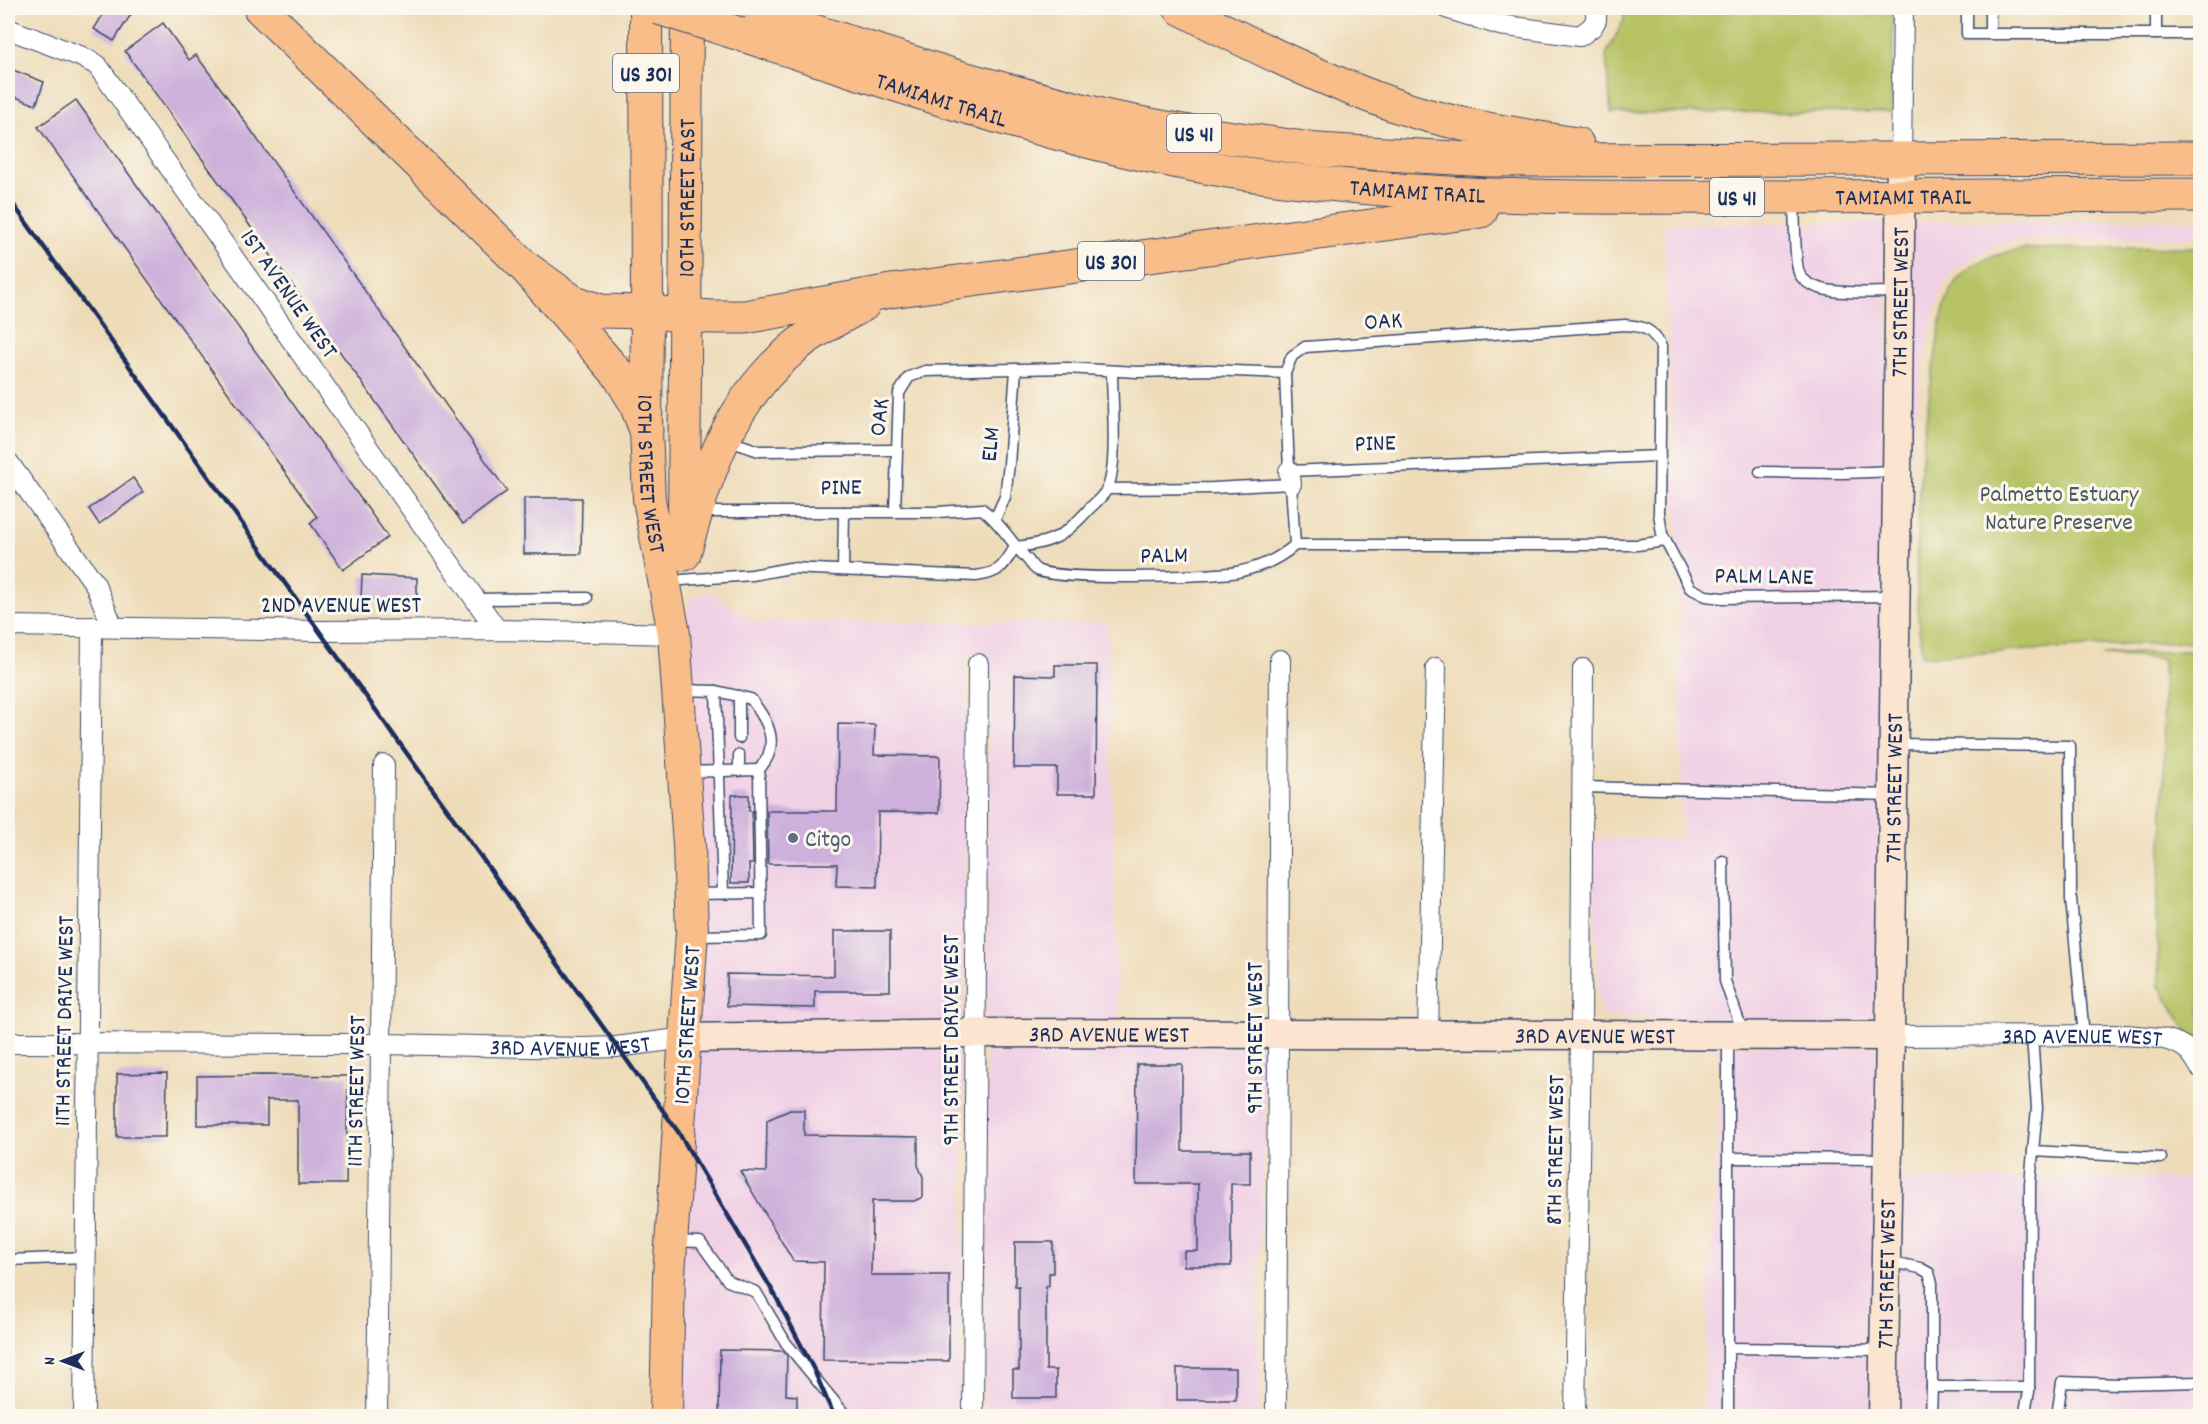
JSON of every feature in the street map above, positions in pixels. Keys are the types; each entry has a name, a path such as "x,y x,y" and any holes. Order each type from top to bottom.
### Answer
{"highway":[{"path":"260,8 526,268 618,374 646,430"},
{"name":"TAMIAMI TRAIL","path":"659,8 741,21 1098,114 1177,130 1318,150 1488,160 2200,158"},
{"path":"1180,8 1323,77 1398,107 1472,126 1661,159"},
{"name":"TAMIAMI TRAIL","path":"741,21 1027,126 1092,143 1199,165 1297,181 1391,191 1575,198 2200,195"},
{"name":"US 301","path":"647,312 685,316 745,317 891,291 1575,198"},
{"path":"526,268 572,301 601,311 647,312"},
{"path":"683,567 690,512 717,450 735,416 757,385 777,362 797,345 820,329 891,291"}],"main road":[{"name":"10TH STREET EAST","path":"646,8 647,312"},
{"name":"10TH STREET EAST","path":"685,316 687,8"},
{"name":"10TH STREET WEST","path":"647,312 646,430 649,499 674,634 692,936 672,1241 666,1416"},
{"name":"10TH STREET WEST","path":"685,316 690,512"},
{"name":"10TH STREET WEST","path":"674,634 683,567"}],"street":[{"path":"1446,8 1500,26 1580,36 1592,27 1596,14"},
{"path":"1900,158 1903,8"},
{"name":"1ST AVENUE WEST","path":"8,29 80,56 97,65 497,630"},
{"name":"7TH STREET WEST","path":"1883,1416 1890,1036 1900,158"},
{"path":"8,462 95,584 113,627"},
{"name":"2ND AVENUE WEST","path":"8,626 319,631 497,630 674,634"},
{"name":"11TH STREET DRIVE WEST","path":"84,1416 92,627"},
{"name":"9TH STREET WEST","path":"1276,1416 1280,1035 1280,660"},
{"name":"9TH STREET DRIVE WEST","path":"973,1416 978,664"},
{"path":"1428,1034 1436,668"},
{"name":"8TH STREET WEST","path":"1575,1416 1581,1036 1583,669"},
{"name":"11TH STREET WEST","path":"377,1416 384,765"},
{"name":"3RD AVENUE WEST","path":"8,1043 381,1044 583,1048 616,1047 686,1038 975,1033 1581,1036 2127,1035 2173,1042 2189,1050 2200,1067"}],"lane":[{"path":"1967,8 1967,34 2200,34"},
{"path":"1990,8 1990,34"},
{"path":"2156,8 2156,34"},
{"path":"1794,196 1798,273 1809,284 1824,291 1899,292"},
{"name":"OAK","path":"894,511 899,393 909,377 925,371 1066,368 1112,372 1208,370 1285,373 1292,356 1305,347 1625,325 1642,326 1650,330 1656,335 1661,347"},
{"name":"PALM LANE","path":"1661,347 1659,513 1662,534 1690,588 1706,596 1722,598 1894,596"},
{"name":"ELM","path":"995,519 1005,497 1010,464 1016,370"},
{"path":"683,567 752,574 790,568 976,576 993,574 1004,566 1015,547 1041,544 1073,528 1108,489 1112,474 1112,372"},
{"path":"1285,373 1295,545 1637,545 1665,541"},
{"name":"OAK","path":"723,439 759,451 896,450"},
{"name":"PINE","path":"1108,489 1213,488 1290,477 1660,456"},
{"path":"1760,472 1896,471"},
{"name":"PINE","path":"690,512 982,510 995,519"},
{"path":"843,570 844,512"},
{"name":"PALM","path":"995,519 1015,547 1037,570 1088,576 1238,572 1283,556 1295,545"},
{"path":"475,599 587,598"},
{"path":"678,690 716,691 752,699 764,716 769,729 770,753 759,770 754,820 754,862 761,893 761,935 692,936"},
{"path":"716,691 718,772 727,842 723,893"},
{"path":"738,696 739,738"},
{"path":"1893,744 2070,746 2071,899 2084,1036"},
{"path":"740,754 740,771"},
{"path":"684,772 759,770"},
{"path":"1582,787 1893,795"},
{"path":"1723,861 1725,981 1736,1036 1729,1158 1728,1416"},
{"path":"691,894 761,893"},
{"path":"2024,1416 2029,1387 2030,1184 2037,1108 2032,1036"},
{"path":"2033,1151 2161,1158"},
{"path":"1729,1158 1888,1159"},
{"path":"672,1241 700,1242 728,1281 756,1292 786,1343 846,1416"},
{"path":"8,1260 86,1257"},
{"path":"1886,1260 1920,1268 1929,1273 1932,1283 1931,1416"},
{"path":"1729,1348 1884,1350"},
{"path":"2057,1416 2062,1382 2119,1384 2200,1382"},
{"path":"1932,1387 2029,1387"}],"shaded area":[{"path":"2200,220 2192,238 2026,240 2003,243 1979,253 1951,273 1941,290 1929,334 1915,417 1910,481 1911,222"},
{"path":"1888,222 1879,1026 1706,1021 1600,1015 1593,886 1594,839 1682,839 1679,597 1664,224"},
{"path":"712,592 752,622 1108,623 1118,1024 987,1023 989,654 967,654 964,1023 698,1027 685,634 691,596"},
{"path":"964,1043 961,1416 678,1416 681,1275 697,1047"},
{"path":"987,1043 1268,1045 1258,1292 1260,1414 984,1414"},
{"path":"1715,1046 1879,1046 1872,1416 1702,1416 1722,1064"},
{"path":"2200,1178 2200,1416 1895,1416 1899,1180"}],"green space":[{"path":"1623,8 1893,8 1892,112 1611,113 1606,55 1624,20"},
{"name":"Palmetto Estuary Nature Preserve","path":"2200,247 2200,641 1922,656 1917,582 1921,469 1929,395 1940,328 1952,287 1972,267 2007,252 2026,249"},
{"path":"2200,650 2200,1048 2193,1041 2159,986 2156,913 2164,787 2163,659 2102,655"}],"building":[{"path":"107,8 135,8 114,41 94,29"},
{"path":"163,23 189,60 196,55 228,98 507,491 463,524 125,51"},
{"path":"8,68 44,82 36,105 8,94"},
{"path":"76,100 388,537 343,570 310,523 317,517 38,127"},
{"path":"133,478 143,492 99,524 89,509"},
{"path":"524,498 582,498 581,554 524,554"},
{"path":"362,575 417,578 417,602 361,599"},
{"path":"1055,665 1097,665 1096,794 1057,794 1057,768 1014,768 1015,675 1055,676"},
{"path":"838,724 875,725 874,755 940,756 939,813 878,812 877,887 836,886 837,864 768,864 767,811 837,811"},
{"path":"732,795 749,795 749,811 752,811 753,864 749,864 749,883 731,883"},
{"path":"834,931 890,931 890,991 815,991 815,1008 727,1006 727,974 834,976"},
{"path":"1137,1064 1182,1064 1182,1151 1250,1151 1250,1184 1231,1184 1231,1266 1184,1266 1184,1251 1198,1251 1198,1184 1136,1184"},
{"path":"167,1073 166,1137 117,1137 117,1074"},
{"path":"197,1076 348,1076 346,1184 298,1184 298,1100 267,1100 267,1125 197,1125"},
{"path":"790,1110 804,1110 804,1135 918,1137 918,1165 923,1177 923,1197 914,1201 872,1201 871,1275 949,1275 949,1361 823,1360 824,1262 793,1261 740,1171 766,1172 767,1120"},
{"path":"1015,1242 1053,1242 1053,1273 1049,1273 1049,1286 1046,1286 1046,1370 1056,1370 1056,1398 1013,1398 1013,1370 1019,1370 1019,1286 1015,1286"},
{"path":"720,1350 783,1351 787,1356 786,1395 797,1396 797,1416 719,1416"},
{"path":"1177,1368 1236,1368 1236,1400 1177,1400"}],"railway":[{"path":"8,197 679,1133 775,1295 814,1370 834,1416"}],"place":[{"name":"Citgo","path":"793,838"}]}
